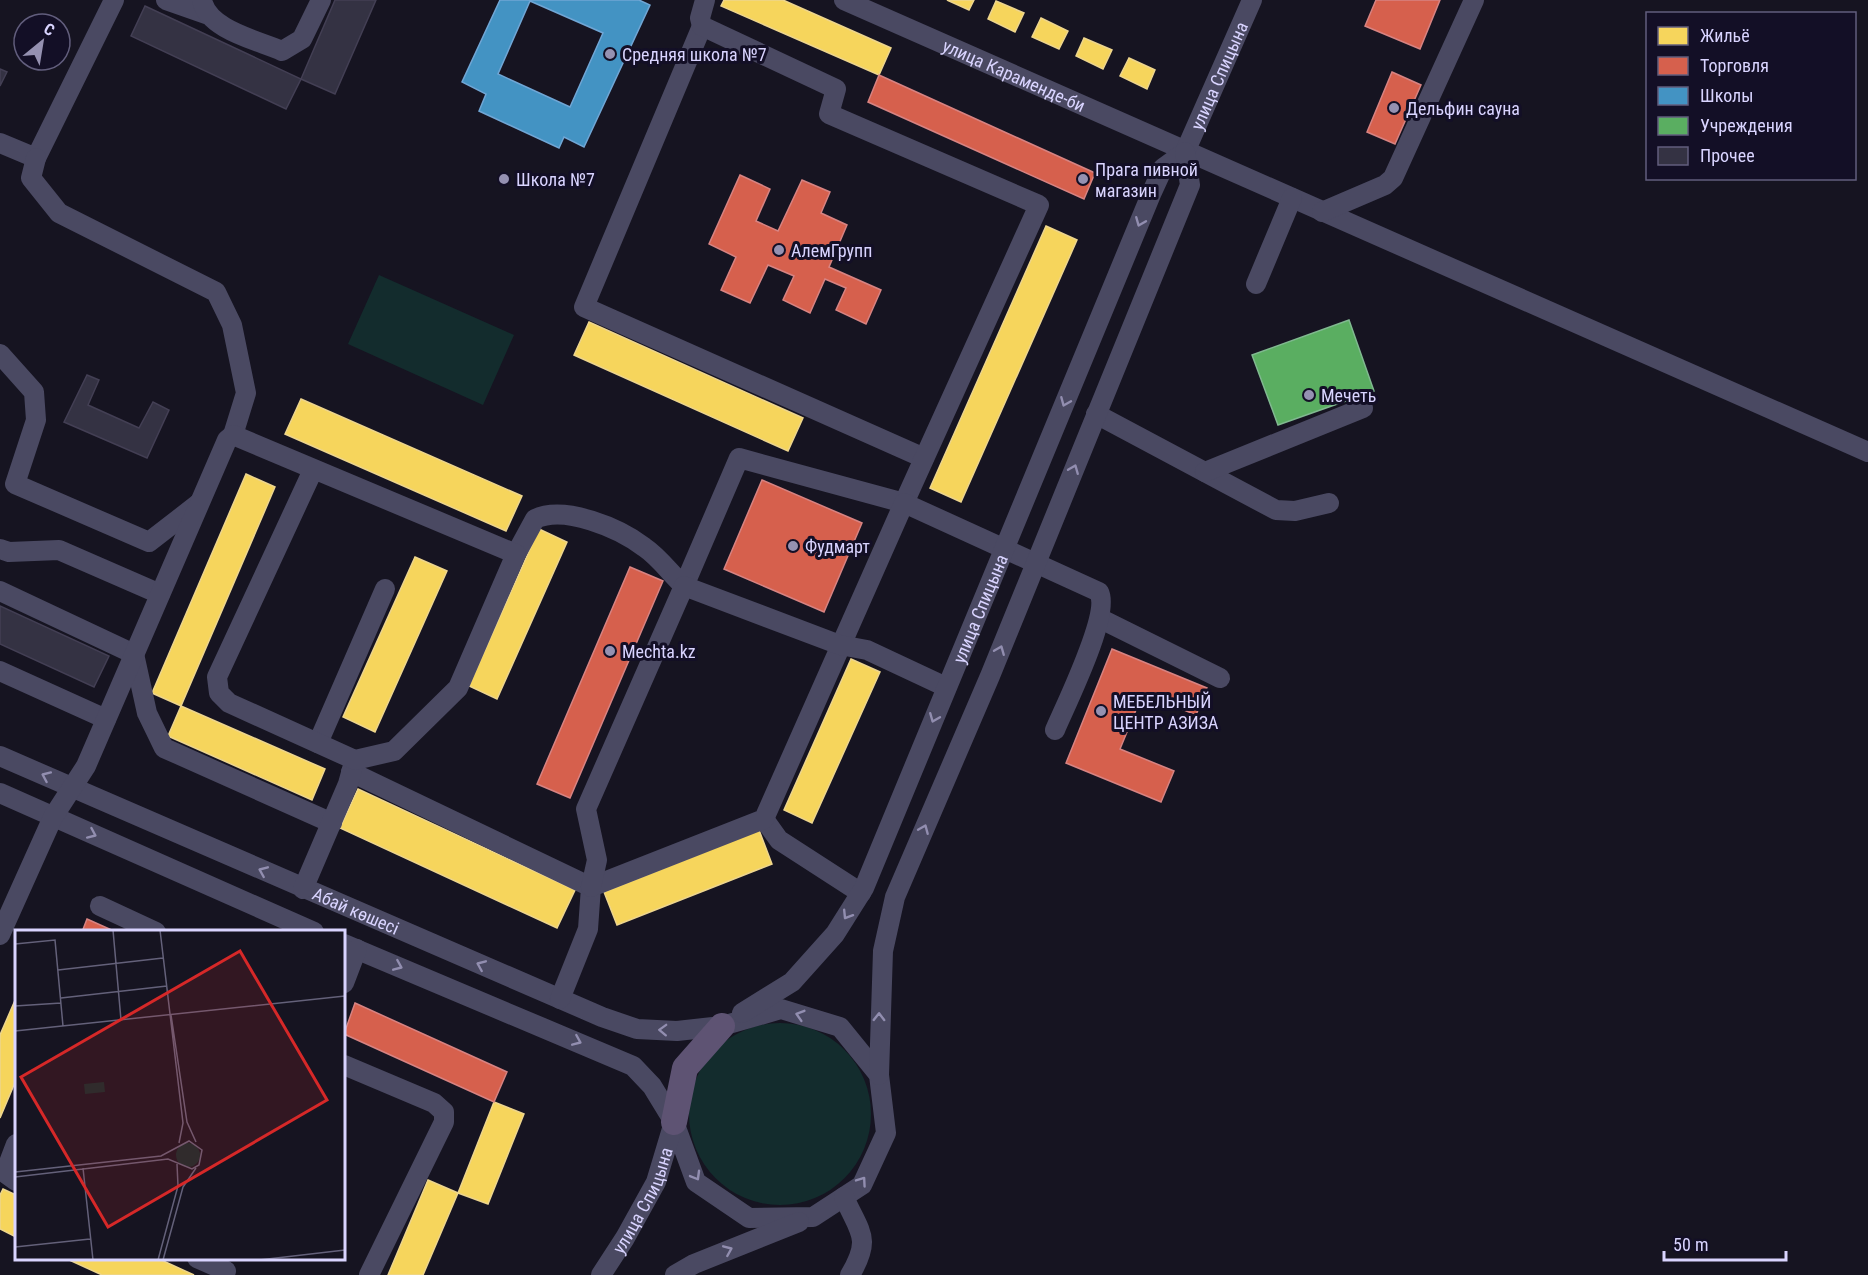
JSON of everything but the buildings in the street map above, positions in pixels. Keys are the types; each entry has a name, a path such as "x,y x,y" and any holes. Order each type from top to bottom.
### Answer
{"main road":[{"path":"674,1122 685,1068 722,1026"}],"street":[{"path":"0,935 53,817 70,787 86,766 227,440 233,435 246,393 232,325 216,292 59,213 31,178 36,158 114,0"},
{"path":"166,0 204,7 222,26 282,51 302,39 321,0"},
{"path":"705,0 700,18 702,26 584,307 924,458"},
{"name":"улица Спицына","path":"722,1026 792,982 835,934 861,892 1152,192 1163,168 1185,152 1252,0"},
{"path":"1322,212 1385,185 1393,178 1474,0"},
{"name":"улица Караменде-би","path":"848,1 1185,152 1868,452"},
{"path":"313,470 217,677 219,693 229,703 318,743 353,766 591,887 764,819 904,502 1039,206 829,114 836,89 702,26"},
{"path":"0,143 36,158"},
{"name":"улица Спицына","path":"879,1075 883,951 895,897 1035,564 1190,185 1185,152"},
{"path":"1256,284 1292,198"},
{"path":"0,354 34,392 36,420 8,481 149,542 200,502"},
{"path":"1205,472 1363,408"},
{"path":"1096,414 1276,510 1295,512 1329,503"},
{"path":"233,435 516,554"},
{"path":"560,999 588,929 591,887 597,860 586,809 739,458 904,502 1003,550 1099,592 1102,598 1101,619 1055,730"},
{"path":"303,889 332,823 353,766 394,751 458,688 516,554 535,519 558,514 600,523 645,547 684,586 840,645 867,650 946,687"},
{"path":"0,549 9,552 59,550 160,594"},
{"path":"318,743 385,590"},
{"path":"0,591 134,654"},
{"path":"1101,619 1220,678"},
{"path":"134,654 147,713 164,748 332,823"},
{"path":"0,671 106,719"},
{"name":"Абай көшесі","path":"0,756 303,889 560,999 637,1029 677,1030 722,1026"},
{"name":"Абай көшесі","path":"0,793 309,930"},
{"path":"764,819 779,840 861,892"},
{"path":"100,906 152,930"},
{"path":"345,977 350,946"},
{"name":"Абай көшесі","path":"350,946 633,1066 652,1086 674,1122"},
{"path":"675,1275 694,1264 750,1240 813,1217 862,1185 886,1133 879,1075 840,1027 781,1009 722,1026"},
{"path":"345,1065 434,1103 444,1112 444,1122 369,1275"},
{"path":"674,1122 696,1182 749,1218 813,1217"},
{"name":"улица Спицына","path":"601,1275 626,1238 656,1182 674,1122"},
{"path":"15,1147 5,1173 15,1180"},
{"path":"844,1197 864,1246 862,1255 850,1275"},
{"path":"204,1260 231,1268"}],"green space":[{"path":"379,275 514,335 483,405 348,344"},
{"path":"780,1023 815,1030 831,1038 844,1050 856,1063 864,1079 871,1114 864,1149 856,1165 844,1178 831,1190 815,1198 780,1205 745,1198 729,1190 716,1178 704,1165 696,1149 689,1114 696,1079 704,1063 716,1050 729,1038 745,1030"}],"place":[{"name":"Средняя школа №7","path":"610,54"},
{"name":"Дельфин сауна","path":"1394,108"},
{"name":"Школа №7","path":"504,179"},
{"name":"Прага пивной магазин","path":"1083,179"},
{"name":"АлемГрупп","path":"779,250"},
{"name":"Мечеть","path":"1309,395"},
{"name":"Фудмарт","path":"793,546"},
{"name":"Mechta.kz","path":"610,651"},
{"name":"МЕБЕЛЬНЫЙ ЦЕНТР АЗИЗА","path":"1101,711"}]}
